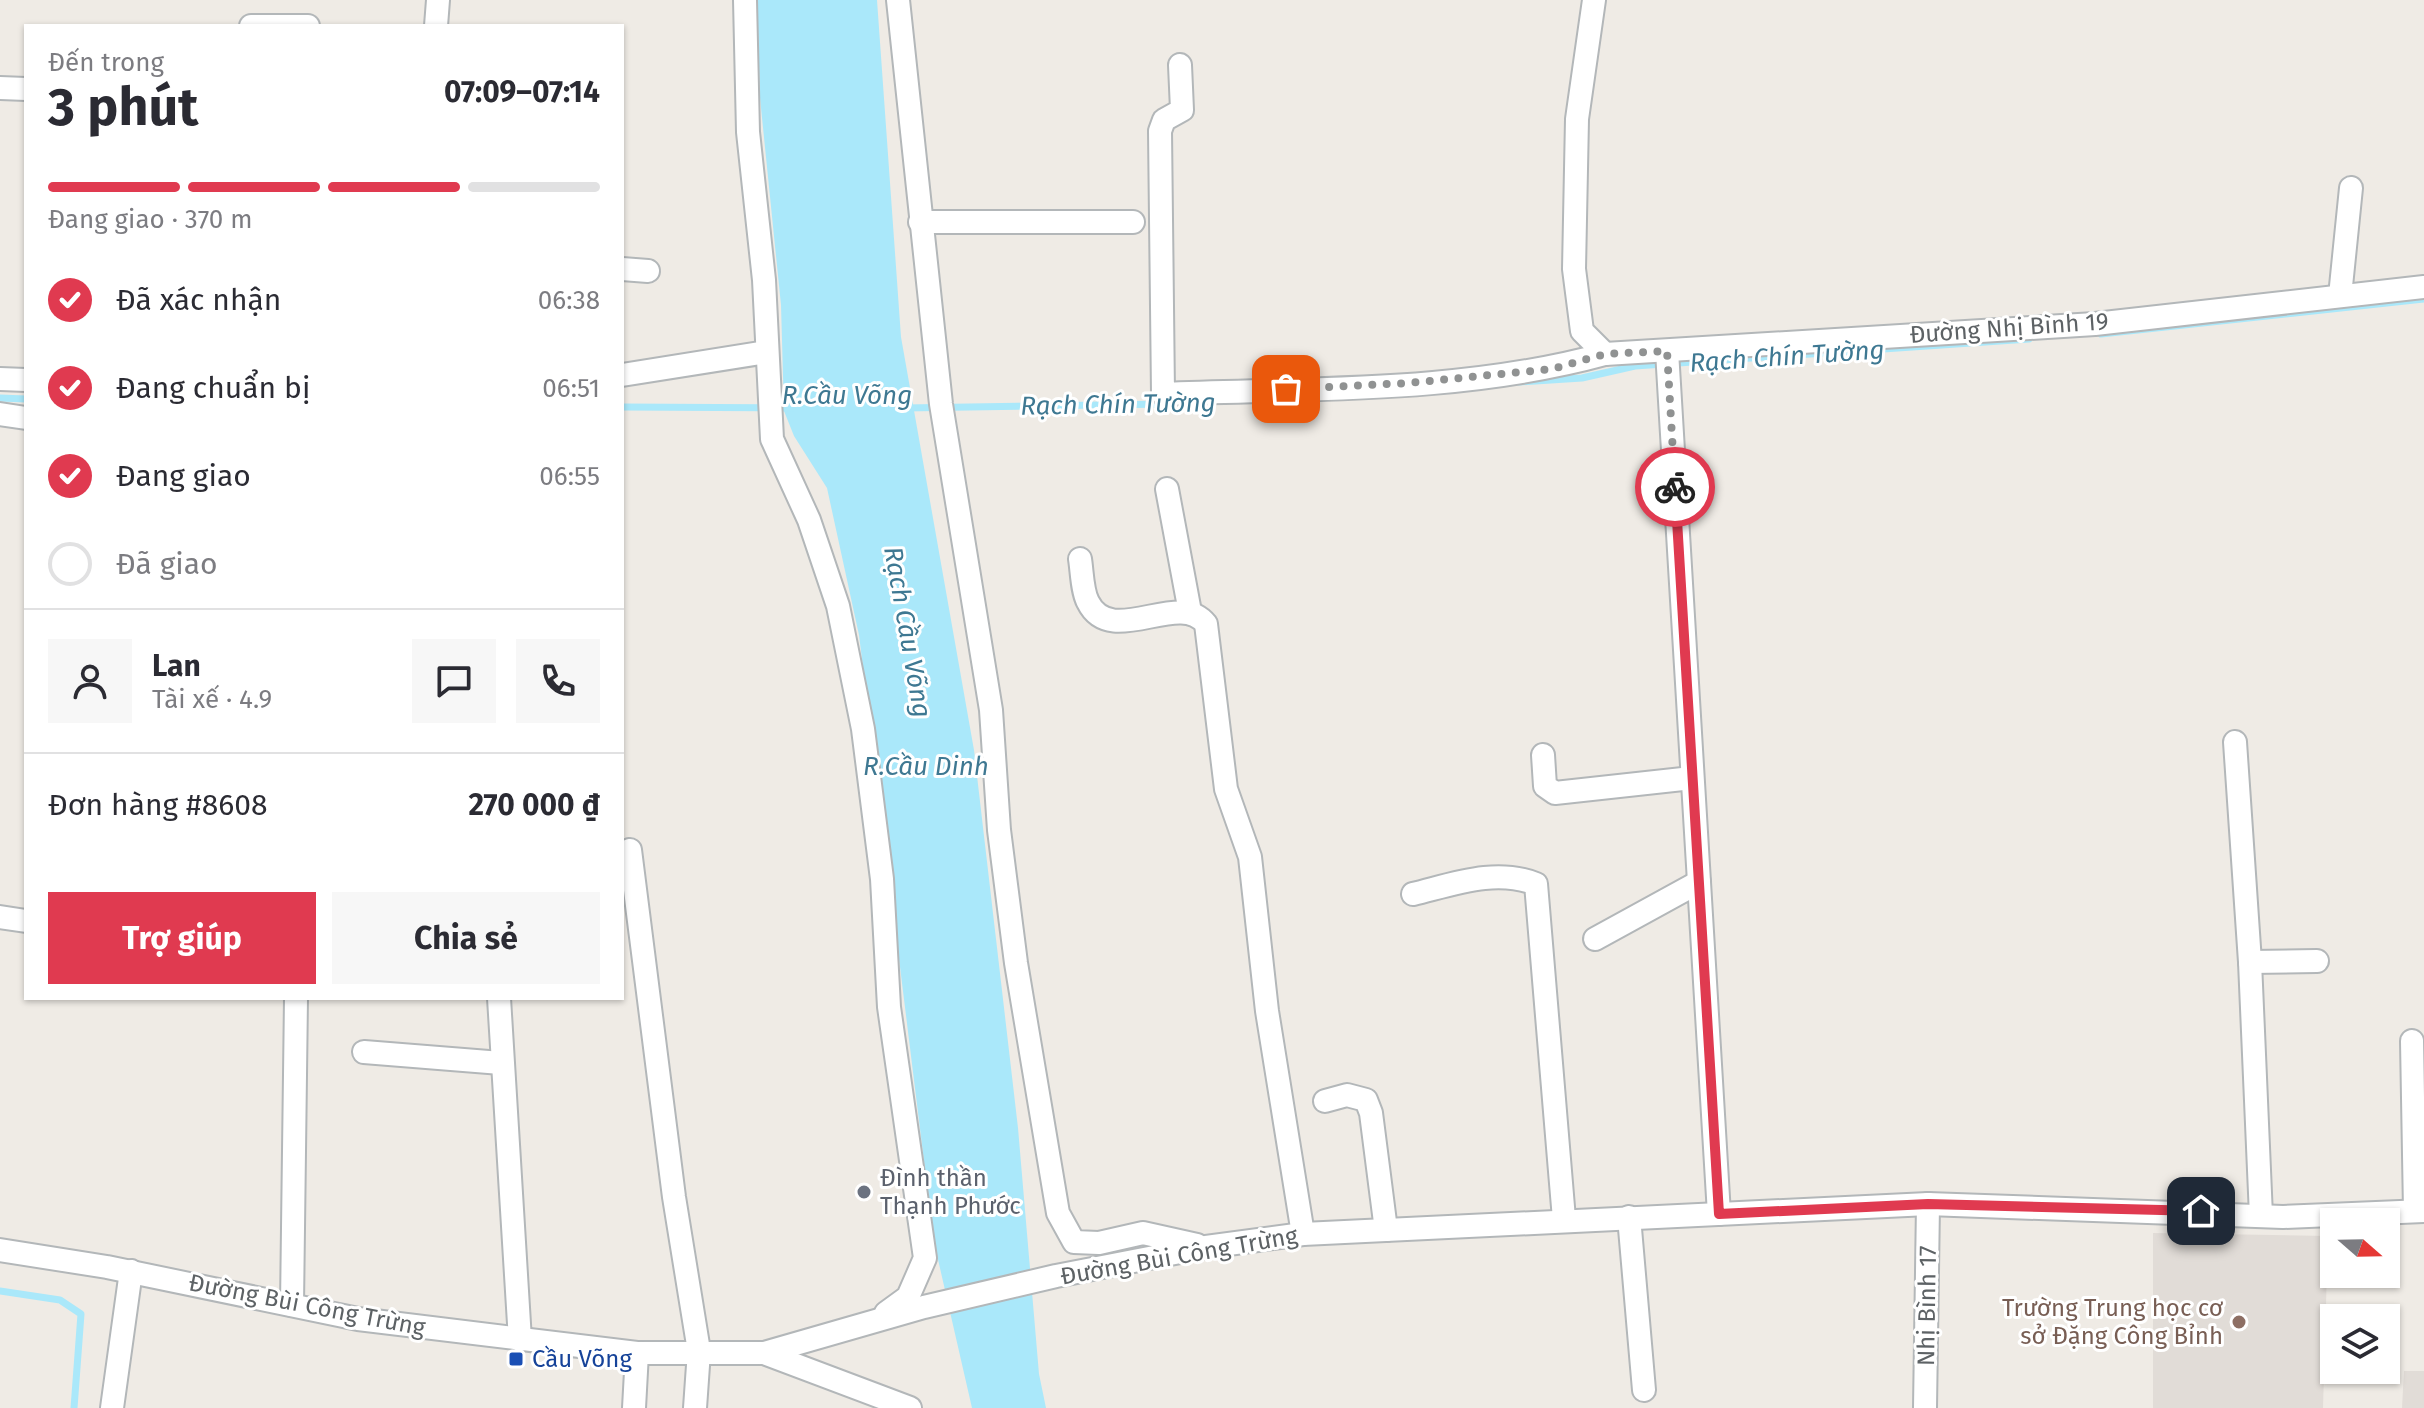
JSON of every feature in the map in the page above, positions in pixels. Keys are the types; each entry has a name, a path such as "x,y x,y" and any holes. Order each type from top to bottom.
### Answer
{"street":[{"path":"436,24 438,0"},
{"path":"745,0 748,132 764,280 772,439 809,520 838,606 863,729 882,879 889,1007 925,1258 908,1297 872,1323"},
{"path":"898,0 942,413 991,710 999,830 1016,963 1058,1213 1074,1242 1099,1243 1143,1233 1206,1247"},
{"path":"1594,0 1577,119 1574,269 1582,331 1605,354"},
{"name":"Đường Nhị Bình 19","path":"1180,65 1182,110 1164,120 1160,131 1163,394 1409,383 1552,369 1605,354 2095,324 2424,287"},
{"path":"0,88 24,89"},
{"path":"2340,296 2351,188"},
{"path":"920,222 1133,222"},
{"path":"624,269 648,271"},
{"path":"624,375 767,352"},
{"path":"1667,352 1719,1214"},
{"path":"0,379 24,380"},
{"path":"0,414 24,418"},
{"path":"1167,489 1190,612 1206,624 1226,789 1250,857 1267,1011 1303,1234"},
{"path":"1080,559 1088,603 1106,619 1143,620 1190,612"},
{"path":"2235,742 2250,962 2261,1216"},
{"path":"1543,755 1545,786 1555,793 1692,778"},
{"path":"630,850 674,1197 699,1351 695,1408"},
{"path":"1413,894 1477,878 1518,877 1536,884 1564,1219"},
{"path":"1595,939 1699,882"},
{"path":"0,917 24,921"},
{"path":"2250,962 2317,961"},
{"path":"292,1305 296,1000"},
{"path":"499,1000 520,1340"},
{"path":"2412,1041 2420,1211"},
{"path":"364,1052 501,1063"},
{"path":"1325,1101 1347,1095 1366,1100 1371,1113 1386,1230"},
{"name":"Đường Bùi Công Trừng","path":"0,1250 131,1271 358,1319 637,1353 764,1353 924,1307 1056,1276 1206,1247 1303,1234 1564,1219 1928,1204 2261,1216 2420,1211"},
{"name":"Nhị Bình 17","path":"1925,1408 1928,1204"},
{"path":"1629,1217 1644,1390"},
{"path":"112,1408 131,1271"},
{"path":"634,1408 637,1353"},
{"path":"764,1353 910,1408"}],"shaded area":[{"name":"Trường Trung học cơ sở Đặng Công Bỉnh","path":"2153,1233 2320,1236 2320,1288 2326,1288 2326,1304 2320,1304 2323,1408 2153,1408"},
{"path":"2404,1371 2424,1371 2424,1408 2402,1408"}],"water":[{"name":"R.Cầu Dinh","path":"757,0 877,0 901,337 974,750 1018,1128 1039,1374 1046,1408 972,1408 934,1242 859,635 827,488 794,436 784,411 781,305 760,98"}],"waterway":[{"name":"Rạch Chín Tường","path":"2101,334 2424,299"},
{"name":"Rạch Chín Tường","path":"1519,382 1582,378 1635,366 2029,339"},
{"path":"0,398 24,399"},
{"name":"Rạch Chín Tường","path":"904,408 1168,404"},
{"name":"R.Cầu Võng","path":"624,407 792,408"},
{"path":"0,1291 60,1300 81,1314 74,1408"}],"way so far":[{"path":"1286,389 1409,383 1552,369 1605,354 1667,351 1675,487"}],"place":[{"name":"Đình thần Thạnh Phước","path":"864,1192"},
{"name":"Trường Trung học cơ sở Đặng Công Bỉnh","path":"2239,1322"},
{"name":"Cầu Võng","path":"516,1359"}],"route":[{"path":"1675,487 1719,1214 1928,1204 2201,1211"}],"water label":[{"name":"Rạch Cầu Võng","path":"908,632"}]}
